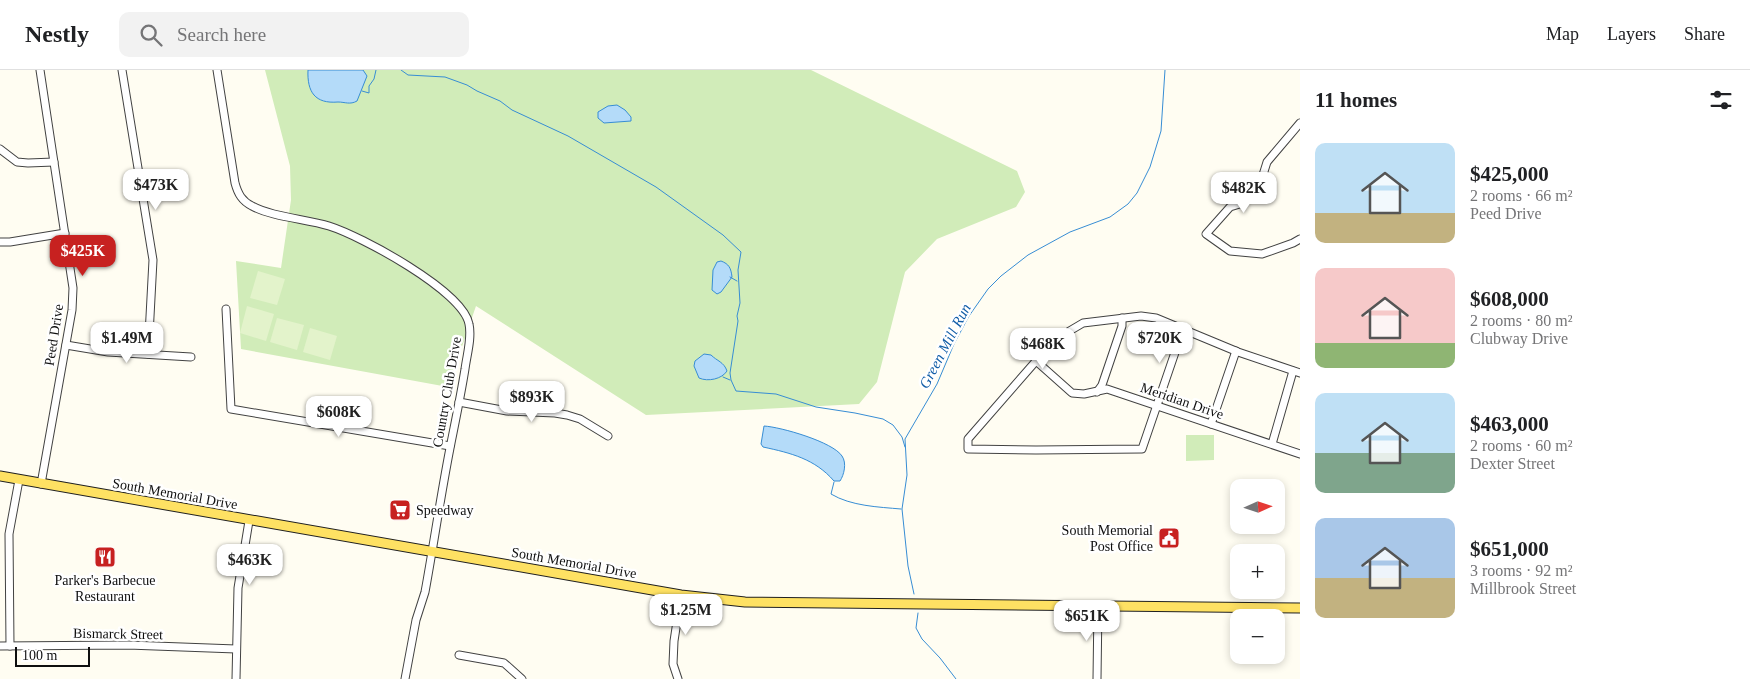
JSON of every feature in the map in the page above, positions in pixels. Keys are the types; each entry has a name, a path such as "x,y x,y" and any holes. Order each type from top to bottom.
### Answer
{"main road":[{"name":"South Memorial Drive","path":"0,476 681,595 749,602 1300,608"}],"street":[{"name":"Peed Drive","path":"40,70 73,288 72,310 41,484"},
{"path":"122,70 153,260 148,354"},
{"name":"Country Club Drive","path":"217,70 235,183 239,194 246,203 260,210 337,229 362,240 426,277 468,318 470,335 459,402 425,592 416,620 405,679"},
{"path":"1300,123 1266,162 1262,178 1243,203 1230,207 1206,234 1230,251 1254,254 1262,254 1294,244 1300,239"},
{"path":"0,148 17,162 28,164 54,162"},
{"path":"0,242 65,234"},
{"path":"226,309 231,409 450,446"},
{"path":"1183,329 1142,449 1036,450 968,448 968,439 1036,361 1061,336 1082,323 1142,316 1156,318 1183,329 1236,351 1296,372 1272,444"},
{"path":"1096,392 1102,385 1122,326 1122,318"},
{"path":"66,344 100,351 191,357"},
{"path":"1211,424 1236,351"},
{"name":"Meridian Drive","path":"1036,361 1072,393 1084,394 1107,389 1300,454"},
{"path":"459,402 507,411 567,415 580,419 608,436"},
{"path":"10,646 9,534 19,480"},
{"path":"236,679 238,588 249,521"},
{"path":"678,679 673,664 674,641 681,595"},
{"path":"1097,679 1098,606"},
{"name":"Bismarck Street","path":"0,646 128,645 236,649"},
{"path":"459,655 504,663 522,679"}],"green space":[{"path":"265,70 811,70 1017,171 1025,192 1016,207 937,239 905,272 877,382 859,404 646,415 476,306 448,387 241,349 236,261 281,268 291,200 290,166"},
{"path":"258,271 285,279 277,305 250,298"},
{"path":"247,306 274,314 266,341 240,333"},
{"path":"277,318 304,325 297,350 270,342"},
{"path":"310,328 337,336 330,360 303,352"},
{"path":"1186,435 1214,435 1214,460 1186,461"}],"water":[{"path":"308,70 363,70 367,76 357,101 350,103 330,102 318,99 314,95 309,85"},
{"path":"617,105 625,110 631,117 631,121 604,123 598,118 598,112 608,106"},
{"path":"721,261 729,267 732,277 721,292 717,294 712,290 713,270 717,262"},
{"path":"704,354 711,355 722,364 727,371 725,374 714,379 706,380 699,378 694,366 695,361"},
{"path":"764,426 806,436 837,451 842,456 845,465 840,481 834,481 819,467 802,458 763,447 761,444"}],"waterway":[{"path":"362,91 369,93 369,86 374,79 376,70"},
{"path":"401,70 408,75 445,77 500,101 512,110 568,136 656,187 723,235 741,252 738,270 740,303 730,373 736,391 776,394 816,407 883,419 893,425 902,437 905,447"},
{"name":"Green Mill Run","path":"914,594 908,566 902,509 907,475 905,439 937,384 954,344 969,316 988,289 1028,255 1070,232 1110,217 1128,204 1137,193 1150,167 1161,131 1165,70"},
{"path":"730,277 737,281"},
{"path":"723,377 730,380"},
{"path":"834,482 831,494 839,498 865,505 901,509"},
{"name":"Green Mill Run","path":"918,613 916,628 922,639 956,679"}],"place":[{"name":"Speedway","path":"400,510"},
{"name":"South Memorial Post Office","path":"1169,538"},
{"name":"Parker's Barbecue Restaurant","path":"105,557"}]}
